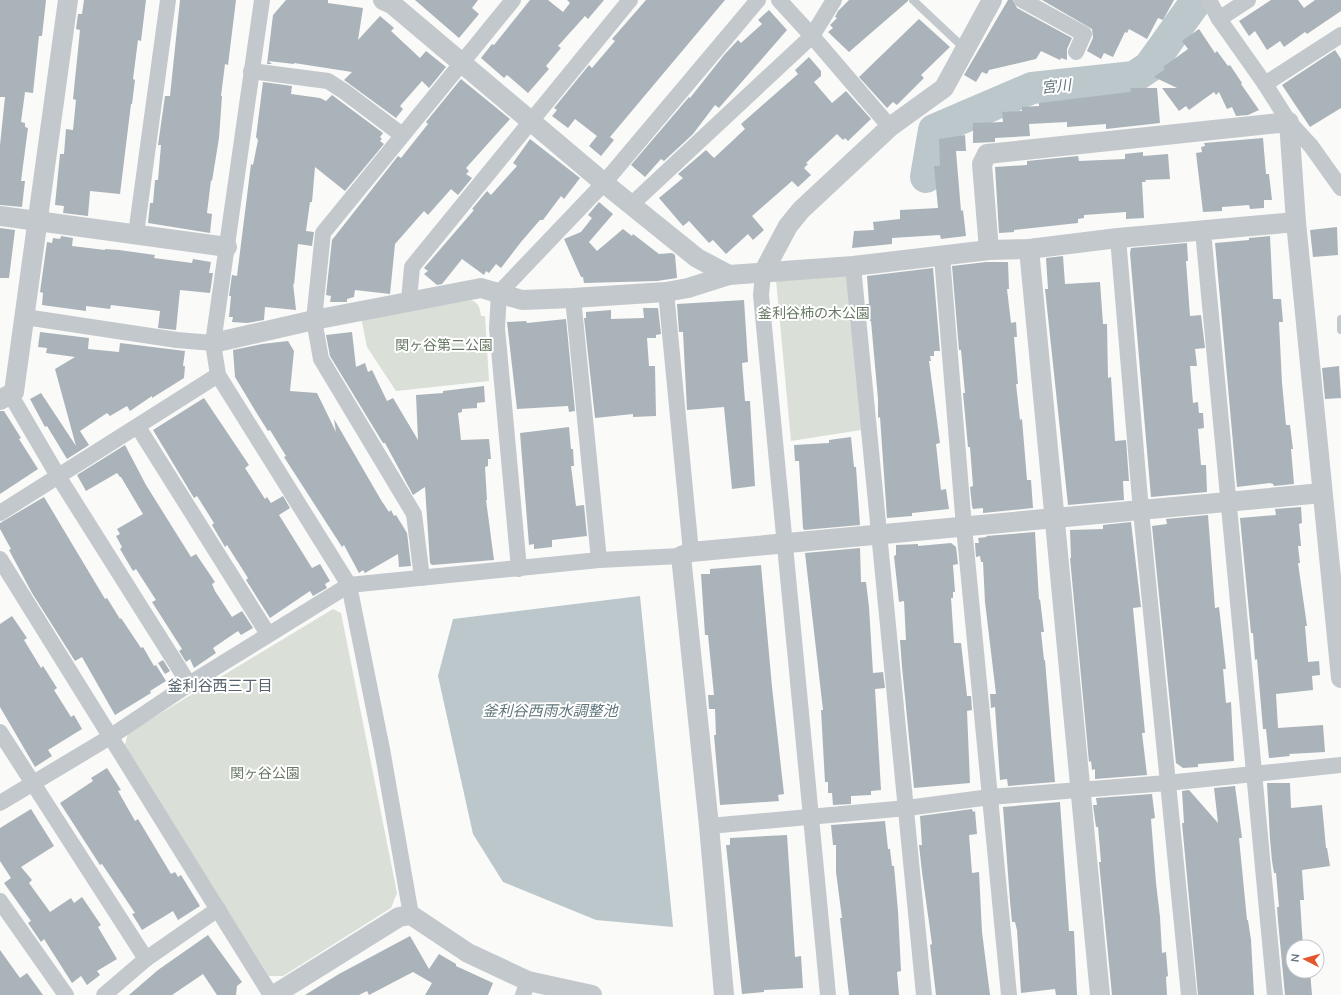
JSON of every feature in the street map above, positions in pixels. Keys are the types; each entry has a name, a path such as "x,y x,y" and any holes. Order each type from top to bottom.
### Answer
{"street":[{"path":"68,0 39,220 14,392 5,397 58,476 190,684"},
{"path":"136,234 168,0"},
{"path":"262,0 213,343 218,375 349,585 382,749 411,915"},
{"path":"422,578 414,514 321,359 314,320 323,232 512,0"},
{"path":"409,300 412,267 630,0"},
{"path":"519,569 497,328 499,293 604,183 758,0"},
{"path":"779,0 890,127"},
{"path":"632,204 812,36 834,0"},
{"path":"828,995 809,815 761,295 763,273 788,226 801,210 890,127 944,88 992,0"},
{"path":"1022,0 1084,34 1076,52"},
{"path":"1209,0 1218,17 1265,84 1289,122 1311,146 1341,188"},
{"path":"1218,17 1248,0"},
{"path":"390,1 461,63 531,120 604,183 632,204 697,258 729,275"},
{"path":"1265,84 1341,35"},
{"path":"251,71 328,81 402,135"},
{"path":"1289,122 1296,222 1341,677"},
{"path":"989,250 982,164 987,154 1289,122"},
{"path":"0,216 39,220 227,247"},
{"path":"25,316 177,340 213,343 409,300 481,288 522,300 666,292 688,288 729,275 853,266 942,257 989,250 1028,249 1118,238 1296,222"},
{"path":"1203,231 1275,995"},
{"path":"1118,238 1141,511 1189,995"},
{"path":"1028,249 1100,995"},
{"path":"942,257 964,527 1008,995"},
{"path":"853,266 924,995"},
{"path":"666,292 686,554 724,995"},
{"path":"574,298 599,560"},
{"path":"0,513 218,375"},
{"path":"138,427 268,634"},
{"path":"0,803 32,782 110,737 268,634 349,585 599,560 686,554 784,543 1228,503 1322,493"},
{"path":"0,559 110,737 273,995 399,917 411,915 468,953 525,988 592,995"},
{"path":"0,732 146,959"},
{"path":"709,826 809,815 906,808 990,797 1167,783 1341,765"},
{"path":"0,901 66,995"},
{"path":"104,995 146,959 218,909"}],"lane":[{"path":"913,0 966,49"},
{"path":"1341,319 1341,330"}],"green space":[{"name":"釜利谷柿の木公園","path":"844,272 847,279 861,430 791,441 776,280"},
{"name":"関ヶ谷第二公園","path":"471,300 479,306 481,316 485,316 489,381 396,391 367,347 361,317"},
{"name":"関ヶ谷公園","path":"333,609 341,613 397,893 391,908 283,976 269,976 124,748 128,733"}],"water":[{"name":"釜利谷西雨水調整池","path":"640,596 673,927 596,920 503,882 473,834 438,676 453,619"}],"building":[{"path":"0,0 46,0 42,36 39,36 33,93 25,92 21,122 25,123 25,127 28,128 21,181 25,181 22,207 0,205 0,145 5,97 0,97"},
{"path":"84,0 146,0 141,41 138,40 133,79 135,80 120,194 90,191 88,216 63,213 64,206 55,205 60,154 64,154 66,129 73,130 76,100 73,99 80,30 76,29 78,14 82,14"},
{"path":"180,0 236,0 228,65 225,64 221,96 219,138 212,181 211,180 207,213 212,214 210,233 148,223 150,203 153,203 155,180 158,180 161,145 158,145 165,96 170,96"},
{"path":"286,0 328,0 328,3 363,8 358,40 380,16 394,28 391,31 420,58 426,51 446,67 429,88 422,81 400,106 403,109 396,118 344,80 352,72 294,63 268,61 272,64 267,64 273,15"},
{"path":"415,0 478,0 472,8 479,14 459,38"},
{"path":"530,0 548,0 563,12 570,3 567,0 604,0 588,19 585,16 558,46 561,48 546,66 549,69 528,93 507,75 504,78 481,58 492,44 494,45"},
{"path":"646,0 725,0 610,137 614,140 601,156 589,146 597,136 575,119 568,128 552,116 557,110 554,108 589,65 592,68 615,41 612,39"},
{"path":"849,0 908,1 849,52 828,32 833,28 830,25 837,18 835,17 838,11"},
{"path":"1008,0 1013,0 1017,8 1072,38 1067,49 1067,60 1061,58 1060,60 1041,51 1036,59 989,70 987,74 982,72 976,82 964,75"},
{"path":"1042,0 1174,0 1163,20 1158,18 1147,39 1129,29 1127,33 1125,32 1113,57 1104,53 1101,59 1087,51 1093,38 1092,29"},
{"path":"1271,0 1298,0 1304,8 1315,0 1341,0 1341,11 1307,34 1305,32 1284,47 1280,41 1267,50 1255,31 1249,36 1239,21"},
{"path":"769,10 787,30 719,108 715,105 693,134 664,161 661,159 645,177 631,165 689,97 690,98 724,55 738,40 741,43 762,24 758,20"},
{"path":"919,19 950,47 921,75 924,78 897,105 893,102 887,108 859,77"},
{"path":"1199,29 1215,53 1217,51 1228,66 1230,65 1259,110 1248,115 1236,116 1232,107 1227,109 1219,92 1216,95 1214,92 1189,110 1186,106 1179,111 1162,88 1177,88 1154,77 1165,69 1163,67 1188,49 1182,41"},
{"path":"1335,50 1341,59 1341,108 1310,127 1282,85"},
{"path":"809,57 821,71 821,76 814,82 832,103 846,91 871,119 848,141 845,138 843,140 837,134 806,163 808,164 804,168 811,175 798,187 792,181 752,216 764,230 753,240 748,234 726,254 713,240 709,243 689,221 683,226 659,198 683,178 678,174 706,150 714,158 745,129 741,124 798,74 795,70"},
{"path":"461,79 510,119 466,168 469,171 466,174 472,178 458,195 451,189 428,215 424,211 395,244 390,294 355,290 354,297 347,299 347,302 330,302 331,296 326,295 332,240 398,156 401,158 428,124 426,122"},
{"path":"263,82 292,86 291,94 320,98 326,101 332,95 383,133 380,137 382,139 380,141 384,144 345,191 315,167 312,202 310,202 306,231 314,232 312,246 298,244 294,285 293,283 296,310 265,307 264,320 247,323 232,322 233,317 229,317 231,296 229,296 232,275 237,276 251,164 253,165 258,140 256,137"},
{"path":"1131,88 1157,88 1160,123 1106,129 1106,124 1067,127 1067,122 1029,124 1030,136 995,138 995,142 973,143 973,123 1003,122 1002,112 1022,111 1022,107 1039,106 1039,103 1130,92"},
{"path":"965,135 966,151 956,151 961,211 963,210 966,236 941,239 940,235 892,238 892,244 852,248 854,231 874,230 873,222 900,219 900,210 938,208 934,166 940,166 939,139"},
{"path":"1263,138 1266,174 1269,174 1272,200 1264,200 1264,208 1250,209 1249,205 1222,207 1222,211 1203,212 1196,153 1202,152 1201,147 1205,146 1204,143"},
{"path":"530,139 580,178 564,199 561,196 543,220 540,220 501,268 496,264 489,273 486,271 484,275 462,259 442,284 437,285 424,274 428,271 424,268 474,210 472,209 487,191 491,195 517,166 513,163"},
{"path":"1143,152 1143,156 1168,154 1170,179 1145,180 1146,182 1142,182 1144,218 1126,219 1126,212 1084,215 1084,218 1078,219 1078,223 999,233 995,167 1027,165 1027,161 1078,156 1079,161 1125,159 1125,154"},
{"path":"599,202 613,214 589,242 597,251 623,229 632,236 633,234 659,254 672,253 675,255 677,278 657,281 584,283 583,277 581,277 564,239 581,232 592,218 588,215"},
{"path":"1337,227 1338,255 1313,257 1310,230"},
{"path":"0,228 15,230 9,278 0,278"},
{"path":"61,236 73,238 72,246 155,255 154,258 192,263 193,259 211,262 209,273 213,273 210,293 180,290 176,330 158,328 160,311 111,305 110,309 86,306 86,311 42,305 43,293 40,292 47,242 52,243 53,238 60,239"},
{"path":"1270,236 1273,299 1281,299 1283,322 1279,322 1282,383 1286,425 1290,425 1293,449 1291,449 1294,484 1274,486 1270,483 1237,487 1215,243 1249,240 1249,238"},
{"path":"1187,243 1188,261 1186,261 1190,316 1201,315 1205,348 1195,349 1197,366 1190,366 1193,403 1198,402 1199,413 1203,413 1204,428 1198,429 1201,465 1206,465 1207,492 1151,497 1130,253 1131,248"},
{"path":"1063,256 1065,284 1100,282 1103,324 1107,324 1108,378 1111,377 1115,441 1126,440 1129,481 1123,481 1124,500 1068,505 1045,289 1048,289 1046,258"},
{"path":"986,262 1008,262 1009,289 1007,289 1011,323 1016,322 1017,337 1014,337 1018,384 1016,384 1020,420 1022,419 1027,480 1031,480 1033,508 983,513 983,508 973,509 972,506 970,487 973,486 970,447 968,447 963,393 965,393 961,350 959,350 952,266"},
{"path":"933,268 940,351 934,351 934,356 930,356 931,361 929,361 940,443 936,444 941,490 946,489 949,509 912,513 912,516 887,518 871,321 868,321 866,304 869,304 867,276"},
{"path":"744,300 748,362 742,363 745,401 750,401 755,486 732,489 724,407 687,410 683,332 679,332 677,304"},
{"path":"643,308 658,308 661,334 656,335 656,338 647,338 649,366 655,366 656,416 633,417 633,414 595,418 584,318 586,318 586,312 611,310 611,319 644,318"},
{"path":"566,319 575,411 569,412 568,406 517,409 507,322 526,321 527,323"},
{"path":"40,332 89,338 88,349 119,352 120,343 185,351 183,366 185,366 184,378 152,398 152,396 130,411 127,406 110,416 107,413 80,431 89,445 67,459 47,426 45,427 30,399 41,393 76,446 55,369 75,357 46,353 47,348 38,347"},
{"path":"352,332 356,367 365,363 368,372 372,370 387,401 393,398 418,440 416,395 443,393 443,391 484,386 485,402 477,403 477,408 462,409 462,412 458,413 461,440 489,439 491,459 488,459 488,466 485,467 486,500 494,560 432,565 430,563 425,487 413,495 385,443 383,443 330,356 326,335"},
{"path":"288,341 294,351 290,391 317,393 336,432 334,419 381,500 389,512 391,510 394,516 396,515 407,533 411,566 399,567 398,554 365,573 363,570 359,573 344,545 342,547 284,457 286,456 270,430 268,431 235,377 233,350 262,344"},
{"path":"1339,366 1341,398 1325,399 1322,368"},
{"path":"204,398 249,465 245,468 265,499 267,497 271,503 283,496 290,508 279,515 312,568 320,564 330,581 325,584 327,588 313,596 310,591 270,618 246,580 248,578 227,545 225,547 212,525 214,523 197,496 194,498 153,430"},
{"path":"0,411 4,411 21,438 19,439 38,469 0,494"},
{"path":"569,427 571,449 573,449 574,466 571,466 576,506 584,505 587,536 552,540 552,547 534,549 534,544 529,545 520,433"},
{"path":"851,437 854,467 856,467 860,525 804,530 799,461 795,461 794,445 829,443 829,440"},
{"path":"125,445 146,485 191,557 196,554 215,582 212,584 215,591 232,617 242,611 253,628 241,635 238,631 213,648 216,653 194,668 190,659 186,662 179,651 182,649 152,602 156,600 136,569 133,571 120,549 122,547 116,536 120,534 117,529 143,514 121,477 117,473 86,491 77,475"},
{"path":"44,497 105,599 107,598 120,619 121,618 141,648 143,647 154,666 156,665 166,681 150,691 151,693 115,715 82,657 75,661 32,593 9,550 11,549 0,529 0,523"},
{"path":"1301,507 1302,523 1299,524 1301,546 1298,546 1300,563 1298,563 1307,626 1305,626 1308,662 1319,661 1320,675 1312,676 1313,690 1276,694 1278,728 1323,725 1325,752 1289,754 1290,756 1269,758 1266,729 1263,729 1257,659 1255,660 1253,633 1251,633 1240,518 1276,515 1275,509"},
{"path":"1208,515 1215,608 1219,607 1226,669 1223,669 1226,703 1231,702 1234,761 1198,764 1198,767 1183,768 1176,763 1152,526 1167,524 1166,519"},
{"path":"1131,522 1141,607 1133,608 1145,733 1142,733 1147,775 1095,779 1095,769 1092,770 1091,761 1089,762 1070,558 1070,530 1103,529 1103,525"},
{"path":"1035,532 1039,600 1040,599 1044,632 1041,632 1045,660 1055,782 1008,786 1007,779 1000,780 995,707 991,708 990,694 996,694 985,602 983,562 981,562 980,556 976,557 975,543 979,543 978,538 987,537 986,536"},
{"path":"951,543 956,547 958,564 953,565 955,592 953,592 953,598 951,598 954,643 961,643 967,696 971,696 972,710 967,711 970,783 914,788 900,640 906,640 904,601 899,602 894,556 896,555 896,545 918,544 918,546"},
{"path":"860,548 861,582 866,582 869,607 873,673 883,672 885,688 875,689 881,790 871,791 871,795 851,796 851,804 833,805 832,793 828,793 828,782 825,782 821,710 823,710 805,553"},
{"path":"761,565 772,687 784,794 778,795 779,801 720,805 714,735 716,735 715,709 709,709 708,695 714,695 708,635 705,635 701,574 710,574 710,569"},
{"path":"12,616 27,638 24,640 41,668 43,666 57,688 54,690 71,717 74,715 82,729 48,750 52,756 35,767 0,707 0,624"},
{"path":"163,660 170,671 165,674 158,663"},
{"path":"107,768 121,790 118,791 135,821 138,819 171,874 175,872 178,877 181,875 200,906 178,920 173,911 142,930 132,914 135,913 102,864 100,865 60,803 93,781 91,778"},
{"path":"1267,783 1290,783 1291,808 1322,805 1326,848 1330,866 1302,870 1304,900 1300,900 1302,939 1285,939 1285,979 1311,979 1312,995 1285,995 1278,921 1277,907 1279,907 1276,873 1274,873 1270,839"},
{"path":"1235,786 1242,838 1239,838 1247,920 1251,940 1254,995 1198,995 1182,823 1184,823 1182,791 1189,790 1218,823 1214,788"},
{"path":"1152,794 1155,818 1151,819 1162,953 1166,952 1168,976 1166,977 1167,995 1112,995 1099,862 1101,862 1098,827 1096,827 1093,805 1097,805 1096,798"},
{"path":"1060,802 1069,931 1074,931 1077,995 1056,995 1055,989 1021,993 1017,930 1015,922 1012,922 1003,807"},
{"path":"31,809 54,846 21,867 32,880 29,883 50,912 71,898 74,903 82,897 101,925 98,927 117,959 97,971 100,975 87,985 81,976 72,983 44,939 41,942 28,923 31,921 4,883 11,878 0,861 0,828"},
{"path":"972,809 973,812 975,811 977,834 969,835 972,873 979,872 982,932 990,995 936,995 930,945 932,944 919,845 922,845 920,816"},
{"path":"885,821 888,849 890,849 892,866 894,866 898,911 901,971 897,972 899,995 849,995 836,872 836,845 833,845 831,825"},
{"path":"787,835 795,957 801,956 803,988 764,990 764,992 742,994 726,845 730,845 730,838"},
{"path":"208,935 242,982 237,986 236,995 217,995 203,974 172,995 129,995 158,970"},
{"path":"410,936 429,969 439,954 456,964 456,966 493,983 488,995 425,995 432,983 413,972 369,995 367,991 359,995 305,995 339,974"},
{"path":"0,950 20,978 27,973 43,995 0,995"}],"waterway":[{"name":"宮川","path":"926,177 934,130 1032,88 1134,77 1149,67 1197,0"}],"district":[{"name":"釜利谷西三丁目","path":"220,685"}]}
